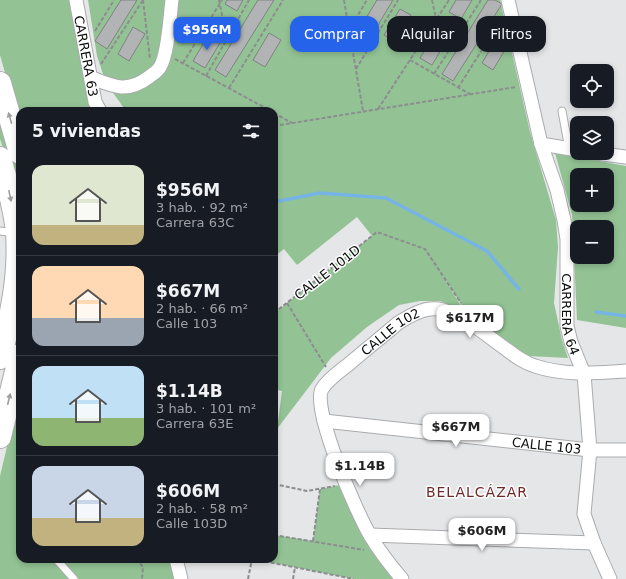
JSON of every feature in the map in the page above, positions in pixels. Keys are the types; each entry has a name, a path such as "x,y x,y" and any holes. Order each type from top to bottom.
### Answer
{"highway":[{"path":"0,83 16,139"},
{"path":"0,158 9,191 8,232 16,255"},
{"path":"0,358 15,293 16,276"},
{"path":"0,436 16,371"}],"street":[{"name":"CARRERA 63","path":"76,0 92,78 95,102 98,107"},
{"path":"92,78 112,86 126,88 140,84 161,66 165,54 172,0"},
{"name":"CARRERA 64","path":"508,3 541,144 564,220 567,239 567,326 571,342 584,374 590,450 584,514 594,543 610,579"},
{"path":"541,144 570,149"},
{"path":"614,156 626,158"},
{"name":"CALLE 102","path":"324,421 320,406 321,389 333,377 398,323 409,316 422,311 437,309 456,315 523,361 536,366 584,374 626,371"},
{"path":"324,421 346,485 357,511 381,553 402,579"},
{"name":"CALLE 103","path":"324,421 590,450 626,450"},
{"path":"370,535 594,543"},
{"path":"177,563 181,579"}],"lane":[{"path":"562,111 570,139"},
{"path":"60,563 74,579"}],"path":[{"path":"85,46 114,0"},
{"path":"143,0 152,74"},
{"path":"92,78 143,0"},
{"path":"183,63 220,0"},
{"path":"206,76 249,0"},
{"path":"229,88 283,0"},
{"path":"344,0 347,16"},
{"path":"357,16 367,0"},
{"path":"356,69 398,0"},
{"path":"432,0 435,16"},
{"path":"438,16 449,0"},
{"path":"434,74 481,0"},
{"path":"458,88 508,3"},
{"path":"219,4 227,40"},
{"path":"353,52 363,112"},
{"path":"378,109 415,52"},
{"path":"165,54 264,107"},
{"path":"410,60 470,94"},
{"path":"278,125 526,85"},
{"path":"278,115 293,123"},
{"name":"CALLE 101D","path":"278,310 377,232 425,249 462,305"},
{"path":"287,303 333,377"},
{"path":"278,485 307,491 346,485"},
{"path":"313,541 320,489"},
{"path":"278,536 381,553"},
{"path":"140,563 143,567 142,579"},
{"path":"248,579 252,563"},
{"path":"274,563 354,579"},
{"path":"293,579 295,567"}],"green space":[{"path":"0,0 69,0 87,94 93,107 16,107 16,112 0,55"},
{"path":"88,0 500,0 504,16 476,16 476,52 512,52 530,132 556,220 558,247 554,303 562,340 568,358 528,356 466,312 440,271 464,311 440,301 420,301 399,305 367,327 331,358 278,428 282,391 278,390 278,310 372,236 357,217 297,265 284,249 278,254 278,107 123,107 106,83 97,56"},
{"path":"0,105 16,155 16,192 12,176 0,139"},
{"path":"555,153 570,156 570,160 593,160 626,166 626,328 577,320 574,264 614,264 614,220 572,220 571,212 614,212 614,168 570,168 570,208"},
{"path":"16,409 16,563 172,563 175,579 0,579 0,476"},
{"path":"340,485 395,579 354,579 274,563 278,563 278,536 313,541 320,489"}],"building":[{"path":"121,0 137,0 107,49 95,41"},
{"path":"227,0 243,0 237,11 225,4"},
{"path":"258,0 274,0 226,77 215,70"},
{"path":"377,0 393,0 379,23 379,16 367,16"},
{"path":"456,0 472,0 463,16 456,16 449,12"},
{"path":"488,0 495,0 502,4 494,16 478,16"},
{"path":"400,9 411,15 410,16 396,16"},
{"path":"476,19 476,45 453,81 442,74 456,52 468,52 468,32"},
{"path":"133,27 145,34 129,61 118,54"},
{"path":"387,30 387,37 384,35"},
{"path":"269,33 281,40 265,67 253,60"},
{"path":"209,34 221,41 205,68 193,61"},
{"path":"424,52 440,52 432,65 420,58"},
{"path":"489,52 504,52 493,70 482,63"}],"waterway":[{"path":"278,201 320,193 386,198 487,251 519,289"},
{"path":"596,312 626,316"}],"district":[{"name":"BELALCÁZAR","path":"477,492"}]}
